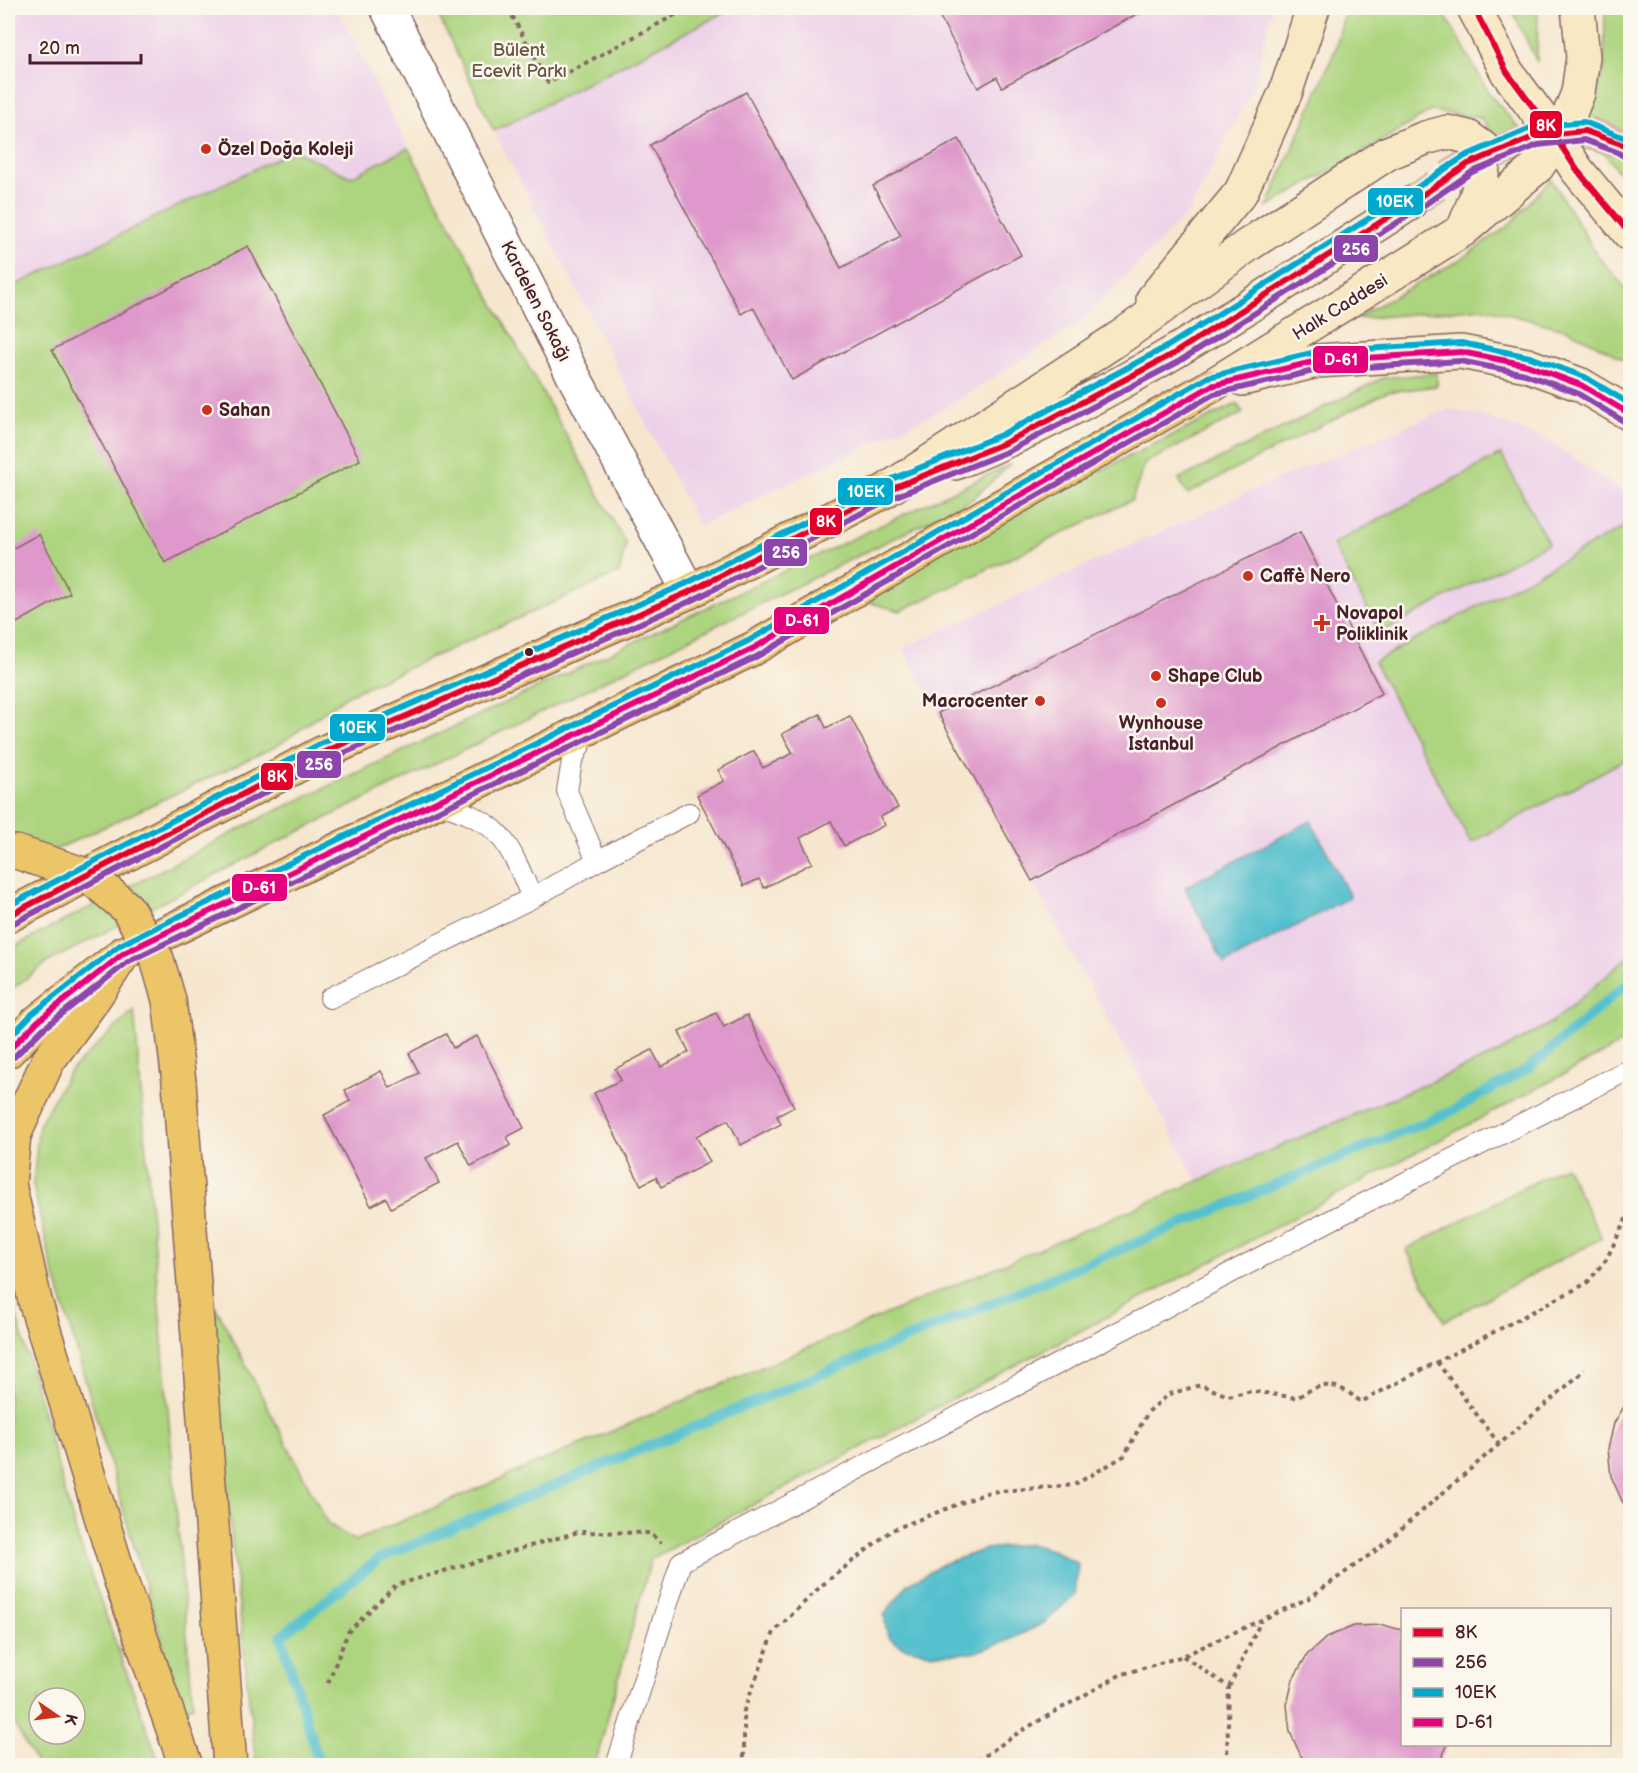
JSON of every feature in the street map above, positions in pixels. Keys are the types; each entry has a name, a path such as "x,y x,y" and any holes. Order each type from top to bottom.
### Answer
{"main road":[{"path":"1122,336 1241,192 1286,91 1313,8"},
{"path":"1474,8 1507,72 1577,170 1630,234"},
{"name":"Halk Caddesi","path":"8,1051 38,1021 124,952 752,649 1211,386 1463,230 1538,166 1566,123 1578,93 1583,57 1578,8"},
{"path":"885,491 1122,336 1268,232 1388,153 1447,132 1468,137 1483,148 1485,165 1480,188 1463,230"},
{"path":"8,915 322,753 689,592 885,491 1005,443 1173,354 1409,204"},
{"path":"1211,386 1317,361 1461,352 1527,365 1581,385 1630,414"},
{"path":"8,852 16,852 89,876 127,908 158,959 169,1000 179,1082 230,1766"},
{"path":"124,952 48,1061 15,1135 9,1184 35,1300 120,1578 186,1766"}],"street":[{"name":"Kardelen Sokağı","path":"387,8 567,364 689,592"}],"lane":[{"path":"590,727 572,761 567,791 597,861"},
{"path":"435,802 467,813 500,835 532,897"},
{"path":"330,999 532,897 689,813"},
{"path":"616,1766 681,1562 1335,1218 1630,1069"}],"path":[{"path":"508,8 548,83 688,8"},
{"path":"675,8 678,13"},
{"path":"746,1766 744,1710 774,1632 821,1586 892,1530 989,1492 1074,1485 1124,1456 1148,1412 1169,1394 1201,1384 1228,1396 1252,1391 1297,1398 1311,1389 1329,1385 1346,1389 1361,1402 1587,1283 1606,1260 1630,1211"},
{"path":"1437,1362 1499,1444"},
{"path":"970,1766 1021,1731 1120,1675 1183,1656 1309,1598 1378,1549 1585,1370"},
{"path":"328,1683 348,1632 396,1585 578,1532 650,1533 681,1562"},
{"path":"1231,1766 1227,1758 1228,1687 1262,1619"},
{"path":"1183,1656 1228,1687"}],"shaded area":[{"name":"Özel Doğa Koleji","path":"8,8 337,8 408,148 351,177 292,150 8,289"},
{"path":"733,8 1273,8 1252,89 1190,210 1081,322 947,407 699,526 494,131"},
{"name":"Wynhouse Istanbul","path":"1449,409 1487,417 1549,441 1630,497 1630,956 1554,1021 1498,1053 1198,1182 903,648 1287,475"}],"green space":[{"name":"Bülent Ecevit Parkı","path":"435,8 733,8 494,131"},
{"path":"1346,8 1441,8 1491,96 1527,137 1494,171 1498,139 1480,118 1431,111 1267,207 1336,48"},
{"path":"1511,8 1538,8 1537,62"},
{"path":"1605,8 1630,8 1630,188 1583,123 1604,70"},
{"path":"408,148 626,544 619,573 348,695 277,746 8,872 8,289 293,150 351,177"},
{"path":"1551,179 1597,255 1630,294 1630,363 1569,330 1484,308 1354,319 1456,262 1508,226"},
{"path":"1437,373 1437,386 1387,392 1187,494 1179,479 1383,378"},
{"path":"1237,404 1243,413 1145,463 1132,500 900,611 843,595"},
{"path":"1501,454 1548,543 1380,633 1333,544"},
{"path":"1011,464 971,500 280,841 48,962 8,992 8,950 263,817"},
{"path":"1630,524 1630,757 1471,843 1374,662"},
{"path":"1630,956 1630,1039 651,1559 595,1765 256,1765 205,1286 328,1524 355,1541 1498,1053 1554,1021"},
{"path":"134,1010 193,1706 182,1711 50,1259 33,1185 39,1125 69,1072"},
{"path":"1565,1166 1602,1238 1444,1321 1406,1249"},
{"path":"8,1285 76,1533 160,1765 37,1765 8,1712"}],"water":[{"path":"1311,821 1350,897 1224,964 1185,887"},
{"path":"1030,1544 1055,1551 1078,1564 1075,1594 1046,1622 1005,1642 973,1653 934,1654 903,1647 888,1637 884,1615 908,1584 945,1563 986,1549"}],"building":[{"path":"935,8 1148,8 1002,87 997,77 978,88"},
{"path":"746,92 841,268 901,236 873,186 959,139 1021,255 792,380 753,307 741,314 650,145"},
{"path":"248,246 360,460 165,563 52,350"},
{"name":"Wynhouse Istanbul","path":"1300,532 1382,693 1032,881 938,713"},
{"path":"39,534 70,593 8,628 8,551"},
{"path":"820,714 826,728 850,716 898,808 880,817 885,825 844,846 831,821 800,838 812,863 764,888 759,879 744,886 697,795 724,781 718,770 754,751 763,768 793,753 782,734"},
{"path":"716,1013 724,1027 747,1015 794,1107 777,1116 781,1124 741,1145 728,1120 696,1136 710,1162 661,1187 656,1177 641,1185 594,1093 621,1080 615,1069 652,1050 661,1067 689,1052 679,1032"},
{"path":"446,1034 453,1048 477,1036 524,1128 507,1137 511,1145 471,1166 458,1141 426,1158 439,1183 391,1208 386,1198 371,1206 324,1115 350,1101 345,1090 381,1071 390,1088 419,1073 409,1053"},
{"path":"1630,1397 1630,1510 1622,1501 1611,1476 1608,1449 1614,1423"},
{"path":"1383,1625 1401,1630 1401,1746 1447,1746 1435,1766 1310,1766 1301,1756 1290,1732 1287,1705 1293,1679 1307,1655 1327,1637 1354,1626"}],"waterway":[{"path":"320,1766 281,1636 380,1558 1452,1111 1529,1068 1630,981"}],"tunnel":[{"path":"1409,204 1468,164 1536,136 1585,131 1621,144 1630,150"}],"transit line":[{"name":"8K","path":"1474,8 1507,72 1577,170 1630,234"},
{"name":"10EK","path":"8,906 318,745 685,584 882,483 1001,435 1168,346 1465,156 1533,127 1584,122 1630,140"},
{"name":"8K","path":"8,916 322,753 689,592 885,491 1005,443 1173,354 1468,164 1536,136 1585,131 1621,144 1630,150"},
{"name":"256","path":"12,924 326,761 693,600 889,499 1009,451 1178,362 1414,212 1472,172 1538,145 1584,140 1625,157"},
{"name":"10EK","path":"8,1039 32,1014 120,945 748,641 1208,377 1316,352 1461,343 1530,357 1585,377 1630,404"},
{"name":"D-61","path":"8,1051 38,1021 124,953 752,649 1211,386 1317,361 1461,352 1527,365 1581,385 1630,414"},
{"name":"256","path":"14,1057 44,1028 129,961 756,657 1214,394 1318,370 1460,361 1525,374 1577,393 1625,422"}],"place":[{"name":"Özel Doğa Koleji","path":"206,149"},
{"name":"Sahan","path":"207,410"},
{"name":"Caffè Nero","path":"1248,576"},
{"name":"Novapol Poliklinik","path":"1322,623"},
{"name":"Shape Club","path":"1156,676"},
{"name":"Macrocenter","path":"1040,701"},
{"name":"Wynhouse Istanbul","path":"1161,703"}]}
